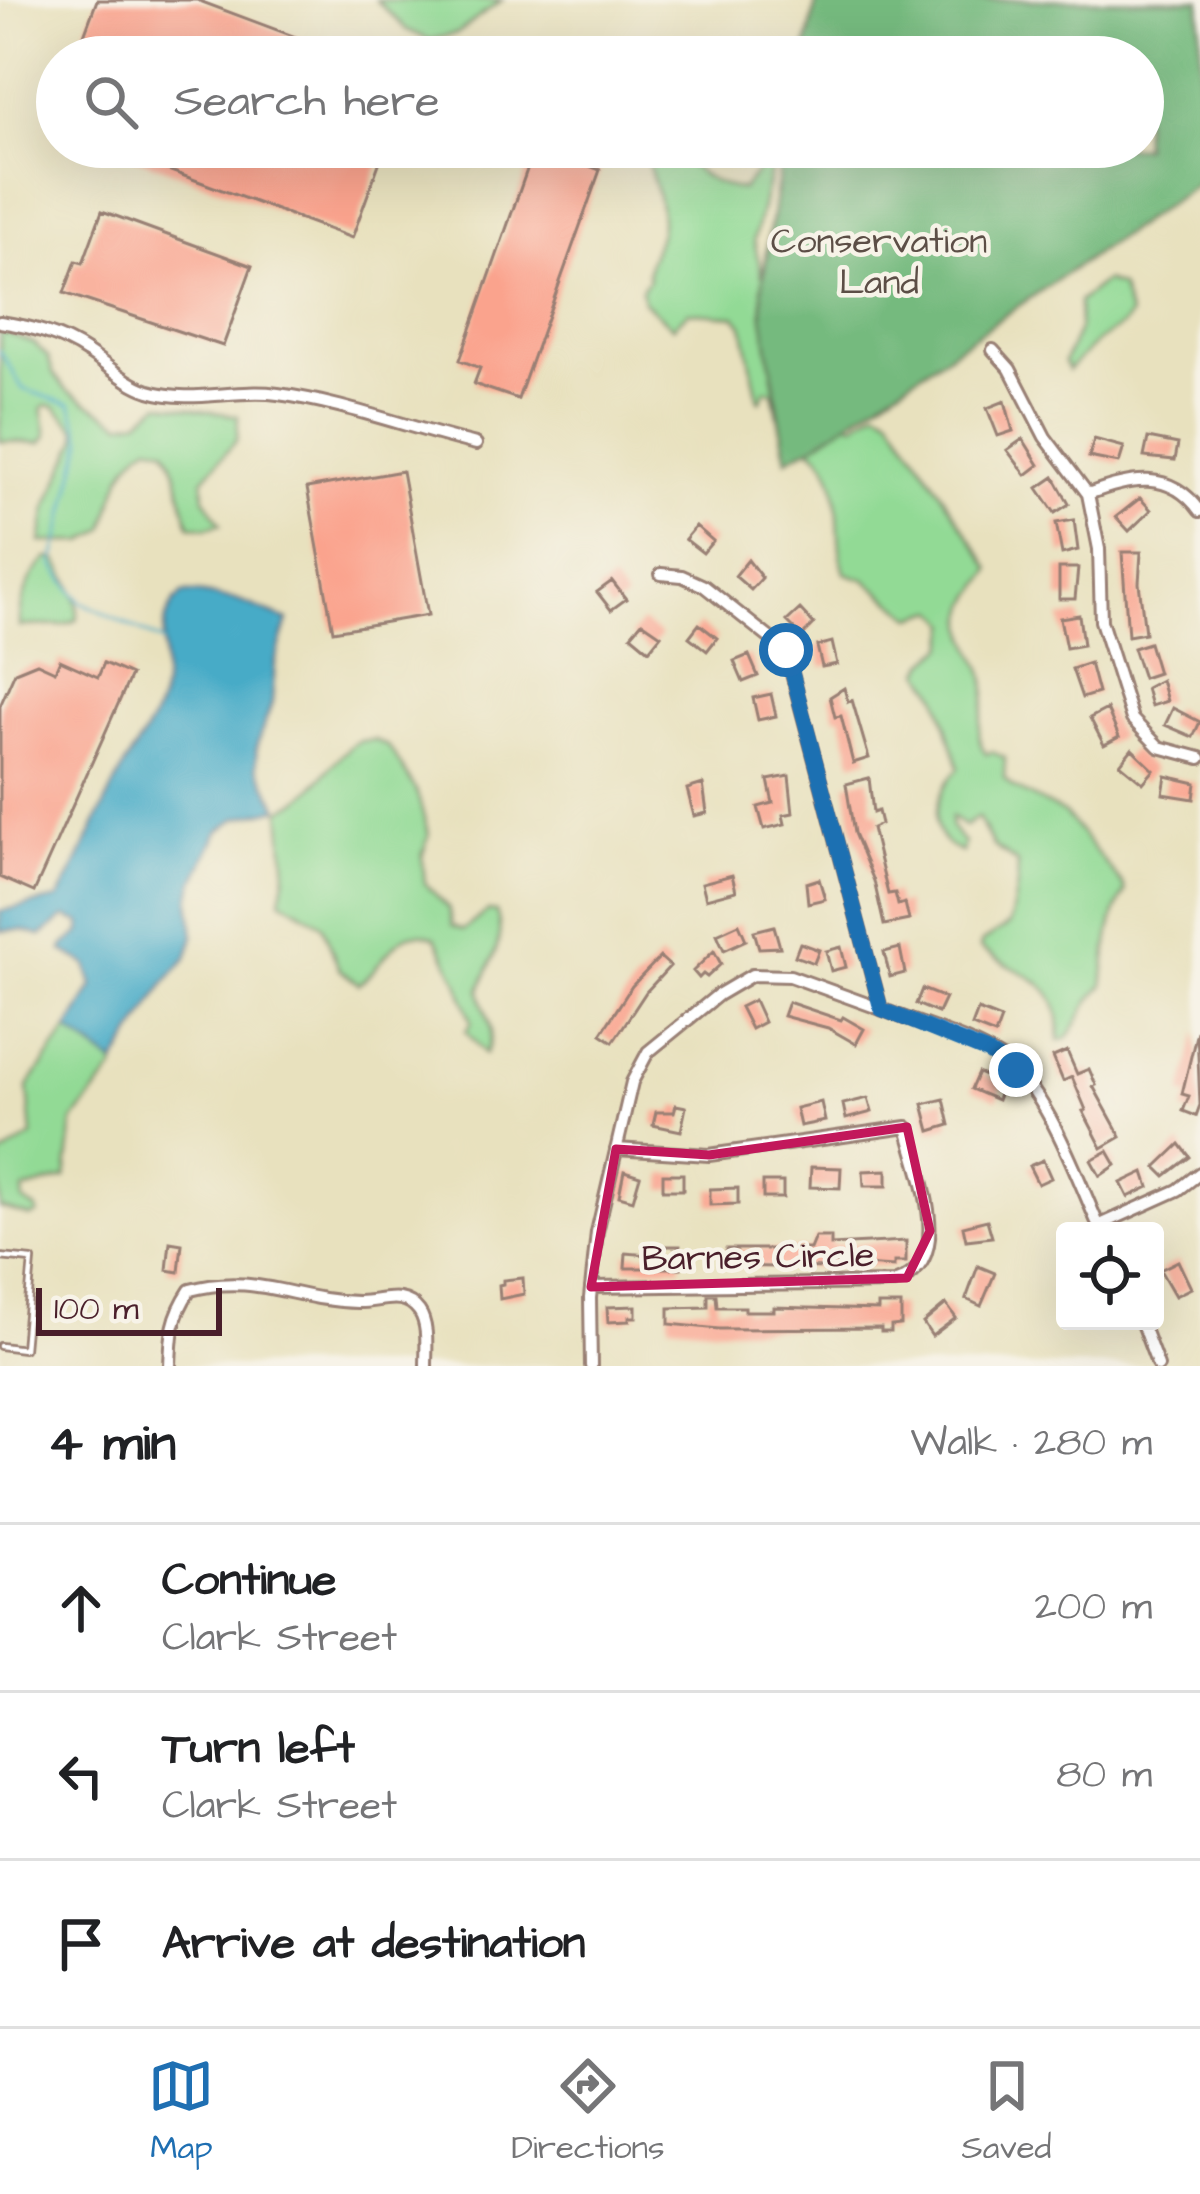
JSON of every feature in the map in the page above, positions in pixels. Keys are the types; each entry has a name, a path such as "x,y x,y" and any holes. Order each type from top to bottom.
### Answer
{"street":[{"path":"0,322 33,327 71,342 118,376 149,391 195,397 282,394 476,444"},
{"path":"993,350 1010,369 1045,437 1088,494 1100,549 1101,621 1132,719 1159,747 1200,758"},
{"path":"1088,494 1139,478 1181,490 1200,511"},
{"path":"661,574 682,576 704,586 786,650 881,1009"},
{"path":"591,1366 597,1232 632,1082 648,1052 740,980 765,973 790,976 985,1051 1016,1070 1062,1146 1097,1222"},
{"name":"Barnes Circle","path":"591,1287 900,1282 920,1266 930,1242 907,1127 729,1154 688,1156 616,1149"},
{"path":"1112,1222 1178,1190 1200,1173"},
{"path":"170,1366 170,1328 190,1290 219,1282 250,1282 358,1302 388,1297 406,1300 419,1311 425,1326 426,1366"},
{"path":"1144,1330 1158,1366"}],"lane":[{"path":"476,444 492,446"},
{"path":"0,1257 32,1260 24,1349 0,1346"}],"highlighted area":[{"path":"907,1127 930,1231 907,1278 591,1287 616,1149 709,1155"}],"green space":[{"path":"376,0 502,0 458,33 421,36 407,30"},
{"path":"817,0 1200,0 1200,182 848,422 855,424 877,409 891,416 991,569 966,619 985,681 979,731 986,754 1005,758 1004,778 1011,786 1065,814 1123,885 1125,892 1109,937 1103,986 1066,1039 1059,1040 1059,1019 1048,991 980,948 1009,925 1017,863 993,846 978,817 965,826 951,817 951,828 964,843 962,852 949,846 937,826 939,801 959,768 938,696 922,671 946,646 950,624 937,610 913,617 864,579 845,573 830,473 810,447 787,459 773,392 766,390 760,401 758,398 743,325 736,316 688,312 673,327 643,301 641,289 649,279 661,223 650,168 694,168 723,186 743,189 760,168 771,168 754,240 762,276 780,168 1164,168 1164,36 809,36"},
{"name":"Conservation Land","path":"817,0 1200,0 1200,182 816,444 787,459 762,288 780,168 1164,168 1164,36 809,36"},
{"path":"1105,281 1120,287 1130,316 1068,370 1064,362 1079,327 1078,302"},
{"path":"0,331 34,343 48,357 67,391 122,423 140,420 160,403 238,416 237,440 203,479 204,497 221,524 190,525 171,458 166,448 150,444 125,471 105,529 84,542 41,542 47,507 78,438 77,430 47,405 42,408 47,436 41,443 0,441"},
{"path":"48,558 56,559 69,580 77,619 20,627 26,590"},
{"path":"375,740 389,747 416,790 429,835 422,856 425,883 449,909 452,926 463,930 488,911 496,912 498,942 480,990 491,1029 485,1054 466,1031 472,1022 436,938 411,934 402,939 359,984 339,969 322,924 281,899 286,874 281,810 303,797 358,741"},
{"path":"68,1030 115,1064 114,1070 73,1121 66,1178 24,1190 23,1201 37,1210 31,1217 0,1208 0,1157 32,1136 28,1087"}],"water":[{"path":"183,593 236,600 288,620 275,663 272,703 256,747 257,767 279,808 237,818 218,832 190,899 194,936 187,958 165,983 115,1064 68,1030 93,986 87,965 63,951 81,932 81,923 65,917 41,936 22,930 0,931 0,911 58,899 158,707 167,615"}],"building":[{"path":"97,0 197,0 293,36 84,36"},
{"path":"163,168 377,168 352,238"},
{"path":"528,168 600,170 518,399 474,384 480,368 460,360"},
{"path":"102,211 252,266 223,346 64,293 76,261 83,263"},
{"path":"1005,401 1013,431 998,436 987,408"},
{"path":"1148,438 1178,444 1175,460 1144,457"},
{"path":"1023,439 1039,465 1026,475 1007,450"},
{"path":"1094,439 1124,447 1119,463 1089,457"},
{"path":"402,471 428,615 333,631 307,488"},
{"path":"1054,477 1069,504 1055,513 1038,488"},
{"path":"1140,498 1151,510 1129,531 1116,517"},
{"path":"1074,520 1078,550 1062,554 1056,523"},
{"path":"696,526 713,541 703,553 685,539"},
{"path":"1122,552 1141,552 1145,633 1128,636"},
{"path":"748,560 762,578 751,590 735,576"},
{"path":"1059,568 1078,568 1075,599 1059,599"},
{"path":"612,581 626,599 611,610 597,592"},
{"path":"800,609 814,624 802,636 787,621"},
{"path":"1079,615 1083,645 1066,648 1060,618"},
{"path":"642,622 661,635 649,650 631,635"},
{"path":"699,624 717,638 707,651 689,637"},
{"path":"832,642 837,664 822,667 817,646"},
{"path":"1149,643 1158,673 1143,678 1133,648"},
{"path":"749,655 758,676 743,682 734,661"},
{"path":"60,660 98,677 104,663 131,675 34,892 0,877 0,706 15,672 37,663 55,671"},
{"path":"1090,663 1098,693 1082,698 1072,669"},
{"path":"1161,680 1167,701 1151,706 1146,688"},
{"path":"844,688 869,758 853,763 841,716 835,717 830,697"},
{"path":"771,694 776,716 758,720 753,698"},
{"path":"1173,708 1200,722 1193,737 1165,725"},
{"path":"1107,709 1119,737 1104,745 1090,718"},
{"path":"1132,749 1154,770 1143,783 1120,764"},
{"path":"789,776 793,813 783,815 785,824 764,829 758,807 773,803 768,780"},
{"path":"1166,776 1196,783 1194,799 1163,794"},
{"path":"869,778 873,813 878,811 881,824 872,828 888,894 895,893 898,905 905,903 909,920 884,925 874,881 854,833 846,784"},
{"path":"703,784 707,813 694,816 687,789"},
{"path":"732,875 736,891 706,899 702,883"},
{"path":"819,879 825,899 808,903 806,883"},
{"path":"739,924 746,940 724,950 717,934"},
{"path":"774,926 780,947 759,948 754,931"},
{"path":"800,943 819,950 814,963 795,956"},
{"path":"841,947 846,967 831,971 826,951"},
{"path":"900,948 905,973 890,977 884,952"},
{"path":"714,951 721,964 699,978 693,971"},
{"path":"660,957 670,966 646,992 613,1042 601,1034 632,986"},
{"path":"922,989 945,998 938,1013 916,1004"},
{"path":"754,1000 764,1022 751,1029 740,1007"},
{"path":"788,1002 843,1017 864,1029 856,1044 828,1028 783,1016"},
{"path":"978,1010 1001,1019 995,1035 972,1026"},
{"path":"1197,1031 1200,1105 1196,1116 1183,1111 1189,1096 1182,1094"},
{"path":"1067,1051 1077,1074 1089,1069 1093,1086 1121,1137 1102,1148 1072,1077 1063,1081 1053,1057"},
{"path":"978,1073 1003,1084 997,1100 971,1089"},
{"path":"868,1098 872,1112 846,1119 843,1104"},
{"path":"944,1099 950,1125 930,1131 923,1104"},
{"path":"821,1102 825,1121 800,1126 796,1108"},
{"path":"676,1105 686,1107 681,1131 653,1125 656,1112 674,1112"},
{"path":"1180,1144 1190,1157 1165,1176 1156,1167"},
{"path":"1108,1151 1116,1165 1100,1176 1091,1160"},
{"path":"1043,1160 1051,1178 1038,1184 1029,1166"},
{"path":"811,1167 841,1168 840,1188 810,1187"},
{"path":"887,1170 887,1186 864,1186 863,1171"},
{"path":"624,1171 640,1176 633,1200 619,1196"},
{"path":"1144,1172 1149,1187 1128,1197 1121,1183"},
{"path":"663,1174 683,1174 683,1190 663,1190"},
{"path":"763,1182 783,1182 783,1198 763,1198"},
{"path":"738,1188 738,1204 710,1205 710,1189"},
{"path":"987,1220 992,1237 966,1240 963,1226"},
{"path":"815,1237 831,1237 831,1245 906,1241 906,1262 894,1262 894,1267 831,1263 831,1268 726,1266 726,1249 810,1249"},
{"path":"170,1242 182,1244 179,1272 167,1270"},
{"path":"663,1246 680,1246 681,1268 625,1268 626,1253 663,1256"},
{"path":"1178,1261 1191,1288 1175,1296 1164,1268"},
{"path":"978,1266 995,1273 981,1306 966,1299"},
{"path":"523,1278 524,1294 500,1299 503,1280"},
{"path":"708,1295 716,1295 717,1307 745,1307 745,1311 774,1311 774,1307 878,1310 878,1305 901,1305 901,1325 881,1332 881,1328 719,1329 669,1324 669,1308 708,1307"},
{"path":"946,1304 956,1318 932,1336 923,1323"},
{"path":"636,1306 636,1317 629,1321 608,1322 607,1307"}],"waterway":[{"path":"0,351 23,389 71,405 83,440 53,564 80,601 163,642"}],"route":[{"path":"786,650 881,1009 985,1051 1016,1070"}]}
